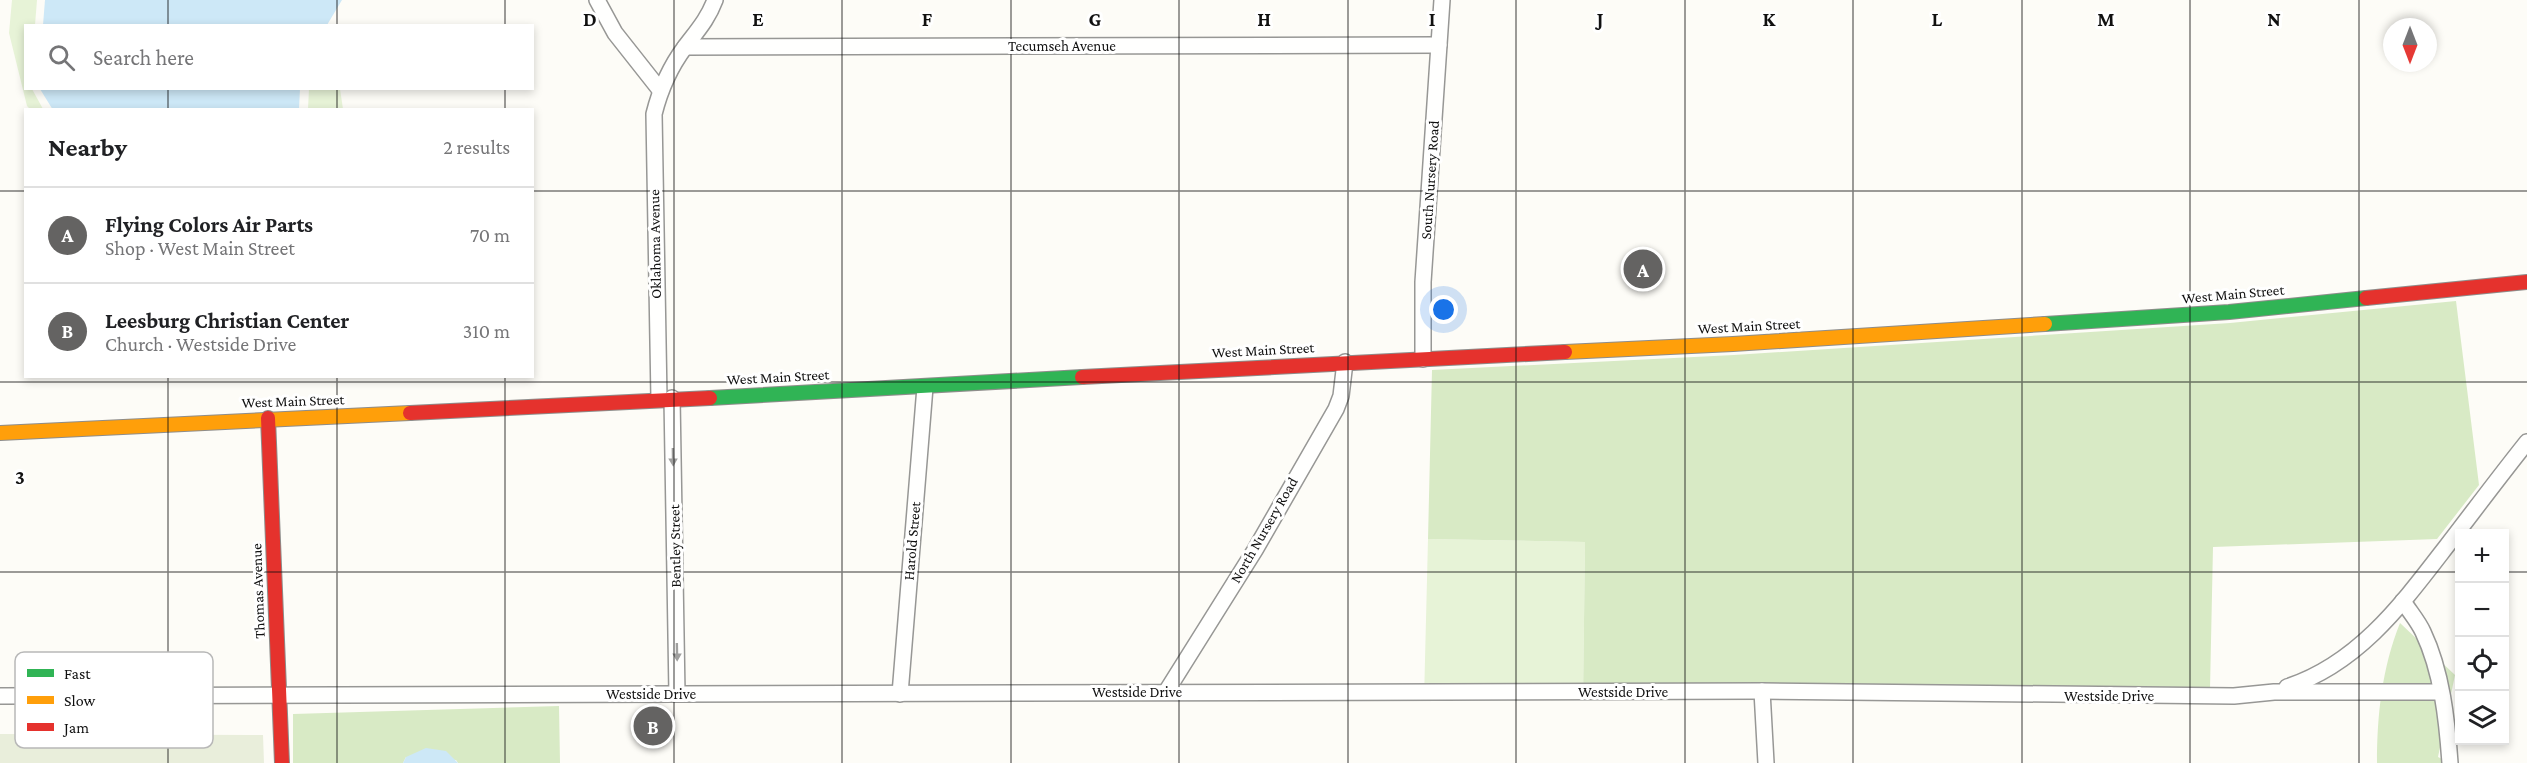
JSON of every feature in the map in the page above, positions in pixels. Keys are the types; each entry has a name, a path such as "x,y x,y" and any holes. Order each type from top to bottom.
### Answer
{"main road":[{"name":"West Main Street","path":"0,433 925,387 1345,362 1733,344 2229,312 2527,282"},
{"name":"Thomas Avenue","path":"268,418 282,763"}],"street":[{"path":"597,0 615,33 660,90"},
{"name":"Oklahoma Avenue","path":"665,399 654,114 660,90 685,47 708,18 715,0"},
{"name":"South Nursery Road","path":"1423,359 1423,282 1442,0"},
{"name":"Tecumseh Avenue","path":"685,47 1439,45"},
{"name":"North Nursery Road","path":"1166,692 1255,550 1336,409 1341,396 1345,362"},
{"name":"Harold Street","path":"900,694 925,387"},
{"name":"Bentley Street","path":"665,399 677,694"},
{"name":"Westside Drive","path":"2274,692 2303,682 2329,669 2358,648 2403,601 2527,442"},
{"path":"2403,601 2422,631 2441,692 2448,729 2450,763"},
{"name":"Westside Drive","path":"213,696 1166,692 1266,694 1762,692 2234,696 2274,692 2441,692"},
{"path":"1762,692 1766,763"}],"green space":[{"path":"12,0 37,0 35,24 24,24 24,90 33,90 42,108 27,106 9,33"},
{"path":"309,90 340,90 343,108 308,108"},
{"path":"2456,301 2479,485 2437,539 2213,547 2210,689 1583,698 1585,542 1428,539 1432,370 1734,355 2230,323"},
{"path":"1428,539 1585,542 1583,698 1424,700"},
{"path":"2400,623 2455,675 2438,757 2450,763 2377,763 2382,692"},
{"path":"559,706 560,763 458,763 456,760 406,757 403,763 293,763 293,714"},
{"path":"0,734 15,734 15,748 213,748 213,735 263,735 264,763 0,763"}],"water":[{"path":"45,0 342,0 328,24 43,24"},
{"path":"41,90 300,90 299,108 52,108"},
{"path":"426,748 446,751 458,763 403,763 406,757"}],"traffic: fast":[{"path":"2045,324 2229,312 2366,298"},
{"path":"710,398 1082,377"}],"traffic: slow":[{"path":"1565,352 2045,324"},
{"path":"0,433 410,413"}],"traffic: jam":[{"path":"2366,298 2527,282"},
{"path":"1082,377 1565,352"},
{"path":"410,413 710,398"},
{"path":"268,418 282,763"}],"place":[{"name":"Flying Colors Air Parts","path":"1643,269"},
{"name":"Leesburg Christian Center","path":"653,726"}]}
